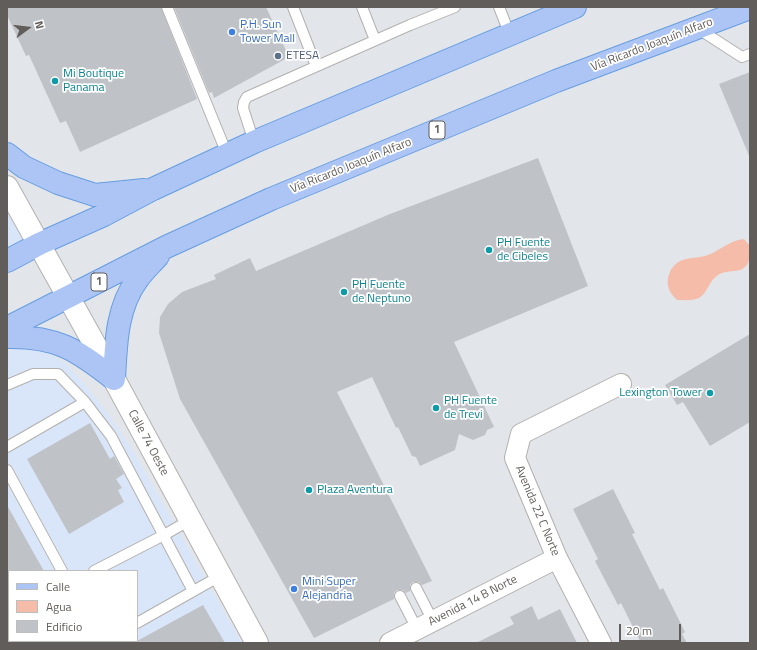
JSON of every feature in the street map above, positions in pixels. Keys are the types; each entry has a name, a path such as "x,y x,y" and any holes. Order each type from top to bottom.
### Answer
{"main road":[{"path":"7,261 39,244 104,215 254,142 575,7"},
{"name":"Vía Ricardo Joaquín Alfaro","path":"7,328 166,247 271,199 556,81 750,8"},
{"path":"7,154 24,167 44,177 95,195 153,190"},
{"path":"114,379 116,335 123,307 136,281 166,247"},
{"path":"7,337 42,339 57,343 76,351 114,379"}],"street":[{"name":"Calle 74 Oeste","path":"7,187 114,379 257,643"},
{"name":"Avenida 22 C Norte","path":"601,643 557,558 515,458 521,434 621,384"},
{"name":"Avenida 14 B Norte","path":"390,643 557,558"}],"lane":[{"path":"167,7 228,154"},
{"path":"293,7 316,66"},
{"path":"362,7 375,40"},
{"path":"254,142 243,108 245,99 375,40 455,7"},
{"path":"499,7 510,34"},
{"path":"697,28 742,57 750,54"},
{"path":"7,385 33,374 58,374 84,402 111,436 193,591"},
{"path":"7,447 84,402"},
{"path":"7,470 61,570"},
{"path":"96,570 190,520"},
{"path":"138,622 220,576"},
{"path":"416,588 425,625"},
{"path":"400,596 425,625"}],"shaded area":[{"path":"7,187 39,244 7,261"},
{"path":"14,349 34,350 51,355 65,363 103,407 130,446 242,643 7,643 7,352"}],"water":[{"path":"744,239 750,246 750,254 749,261 744,268 718,275 714,278 705,292 697,299 677,300 672,295 669,289 668,280 670,271 676,264 690,258 708,255 734,241"}],"building":[{"path":"7,7 161,7 197,99 80,152 66,121 60,123 29,55 26,56 7,15"},
{"name":"P.H. Sun Tower Mall","path":"174,7 266,7 289,57 214,98 212,92 209,93"},
{"path":"750,72 750,158 719,84"},
{"path":"538,158 588,286 454,342 494,427 487,430 485,435 473,440 459,434 455,450 420,466 416,457 412,456 398,427 396,428 372,377 337,392 432,581 422,585 419,582 413,582 410,585 410,591 406,593 403,590 397,590 394,593 394,599 314,638 180,399 159,333 160,317 168,304 182,292 216,279 214,275 250,258 256,271 390,214"},
{"name":"Lexington Tower","path":"750,334 750,422 710,446 683,402 677,405 665,385"},
{"path":"90,423 110,459 114,456 124,474 116,479 122,488 118,490 124,502 69,534 27,459"},
{"path":"613,489 635,533 632,534 660,590 663,588 685,632 682,634 687,643 641,643 621,603 618,605 595,561 598,559 573,509"},
{"path":"7,505 43,570 7,571"},
{"path":"203,605 225,643 133,643 138,642 138,640"},
{"path":"532,606 538,620 560,609 577,643 476,643 514,624 510,617"}],"place":[{"name":"P.H. Sun Tower Mall","path":"232,32"},
{"name":"ETESA","path":"278,56"},
{"name":"Mi Boutique Panama","path":"55,81"},
{"name":"PH Fuente de Cibeles","path":"489,250"},
{"name":"PH Fuente de Neptuno","path":"344,292"},
{"name":"Lexington Tower","path":"710,393"},
{"name":"PH Fuente de Trevi","path":"436,408"},
{"name":"Plaza Aventura","path":"309,490"},
{"name":"Mini Super Alejandria","path":"294,589"}]}
